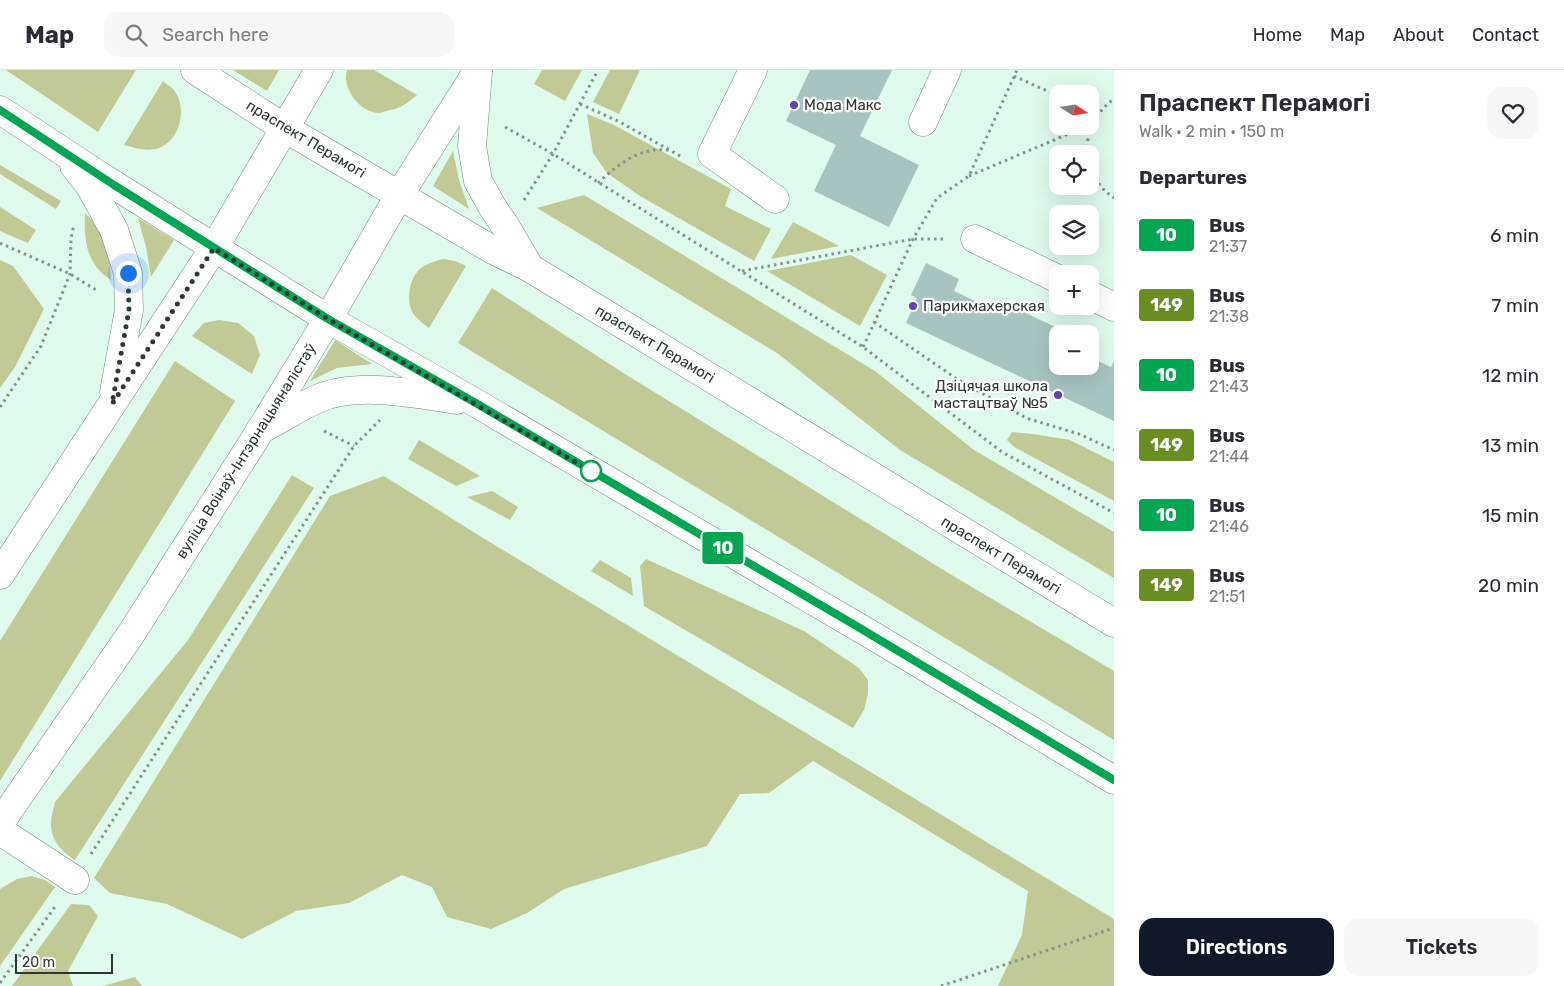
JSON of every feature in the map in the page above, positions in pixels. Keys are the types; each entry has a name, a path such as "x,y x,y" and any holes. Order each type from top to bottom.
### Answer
{"main road":[{"name":"праспект Перамогі","path":"194,70 286,129 493,250 530,268 1114,623"},
{"path":"0,574 214,248 286,129 319,70"},
{"path":"478,70 472,146 478,181 530,268"},
{"name":"вуліца Воінаў-Інтэрнацыяналістаў","path":"0,823 131,634 260,431 328,319 400,194 478,70"},
{"path":"753,70 712,154 775,199"},
{"path":"923,122 947,70"},
{"path":"0,110 328,319 474,402 870,634 1114,780"},
{"path":"62,151 90,186 105,212 114,230 128,273 129,310 112,404"},
{"path":"975,239 1049,275"},
{"path":"1099,300 1114,307"},
{"path":"260,431 319,398 354,390 405,393 474,402"},
{"path":"0,831 75,880"}],"path":[{"path":"524,200 553,154 598,70"},
{"path":"969,176 1017,70"},
{"path":"1014,76 1049,92"},
{"path":"1099,112 1114,98"},
{"path":"580,104 618,121 685,159"},
{"path":"502,126 553,154 863,347 1002,452 1114,513"},
{"path":"863,347 913,239 937,198 969,176 1066,135"},
{"path":"598,183 611,171 640,153 651,150 669,150"},
{"path":"1099,184 1114,198"},
{"path":"0,407 41,346 70,274 71,239 74,223"},
{"path":"742,271 913,239"},
{"path":"0,243 70,274 99,292"},
{"path":"874,322 957,379 1026,418 1079,434 1114,450"},
{"path":"0,983 75,880 354,446 386,414"},
{"path":"319,429 354,446"},
{"path":"941,986 1114,928"}],"green space":[{"path":"6,70 136,70 98,132"},
{"path":"233,70 279,70 267,91"},
{"path":"347,70 374,70 417,95 406,104 395,109 379,113 371,112 359,104 349,91 346,77"},
{"path":"542,70 582,70 565,101 534,84"},
{"path":"610,70 640,70 619,114 593,102"},
{"path":"163,81 173,89 178,96 180,104 180,122 173,138 167,144 150,150 124,145"},
{"path":"587,114 614,125 731,189 725,206 771,229 754,261 640,196 607,173 593,153"},
{"path":"453,151 459,180 469,209 433,186"},
{"path":"0,165 61,201 56,209 0,174"},
{"path":"584,195 875,371 974,450 1114,532 1114,578 900,450 777,353 537,208"},
{"path":"0,207 36,230 28,243 0,231"},
{"path":"85,213 102,231 109,251 111,280 94,264 88,250 85,235"},
{"path":"138,218 174,240 151,277 146,247"},
{"path":"793,222 839,246 771,259"},
{"path":"851,255 887,275 860,326 767,271"},
{"path":"443,259 455,261 466,266 429,328 414,315 411,309 409,297 411,284 421,268 429,263"},
{"path":"0,260 13,266 44,309 15,367 0,388"},
{"path":"492,288 625,374 955,577 1114,671 1114,740 458,343"},
{"path":"219,320 238,323 254,336 260,355 252,374 192,336 204,323"},
{"path":"335,340 372,364 337,368 310,381"},
{"path":"175,361 235,401 0,781 0,641"},
{"path":"1012,432 1070,440 1114,462 1114,501 1014,447 1007,440"},
{"path":"419,440 480,476 456,486 408,459"},
{"path":"292,475 314,488 75,860 61,849 52,834 51,820 55,802 188,640"},
{"path":"384,476 483,538 1114,919 1114,986 998,986 1022,935 1028,891 813,761 769,793 740,794 707,846 564,889 527,913 491,929 447,917 432,887 402,875 349,903 296,911 242,939 167,904 110,893 94,878 330,496"},
{"path":"492,491 518,507 510,520 467,497"},
{"path":"646,559 804,631 859,668 868,680 868,694 864,710 853,728 644,606 640,566"},
{"path":"600,560 631,578 633,596 591,571"},
{"path":"31,876 45,880 55,887 0,966 0,889 17,879"},
{"path":"71,904 89,905 98,916 68,971 73,986 12,986"},
{"path":"135,977 142,986 103,986"}],"building":[{"path":"810,70 892,70 860,136 919,165 889,227 814,191 836,145 786,121"},
{"path":"926,263 959,279 954,291 1007,316 1011,306 1051,325 1049,325 1049,375 1099,375 1099,361 1111,367 1114,361 1114,421 906,323 917,298 911,295"}],"bus line":[{"name":"10","path":"0,110 114,185 328,319 474,402 853,624 1114,780"}],"place":[{"name":"Мода Макс","path":"794,105"},
{"name":"Парикмахерская","path":"913,306"},
{"name":"Дзіцячая школа мастацтваў №5","path":"1058,395"}],"route":[{"path":"128,273 129,310 112,404 214,248 328,319 591,471"}]}
